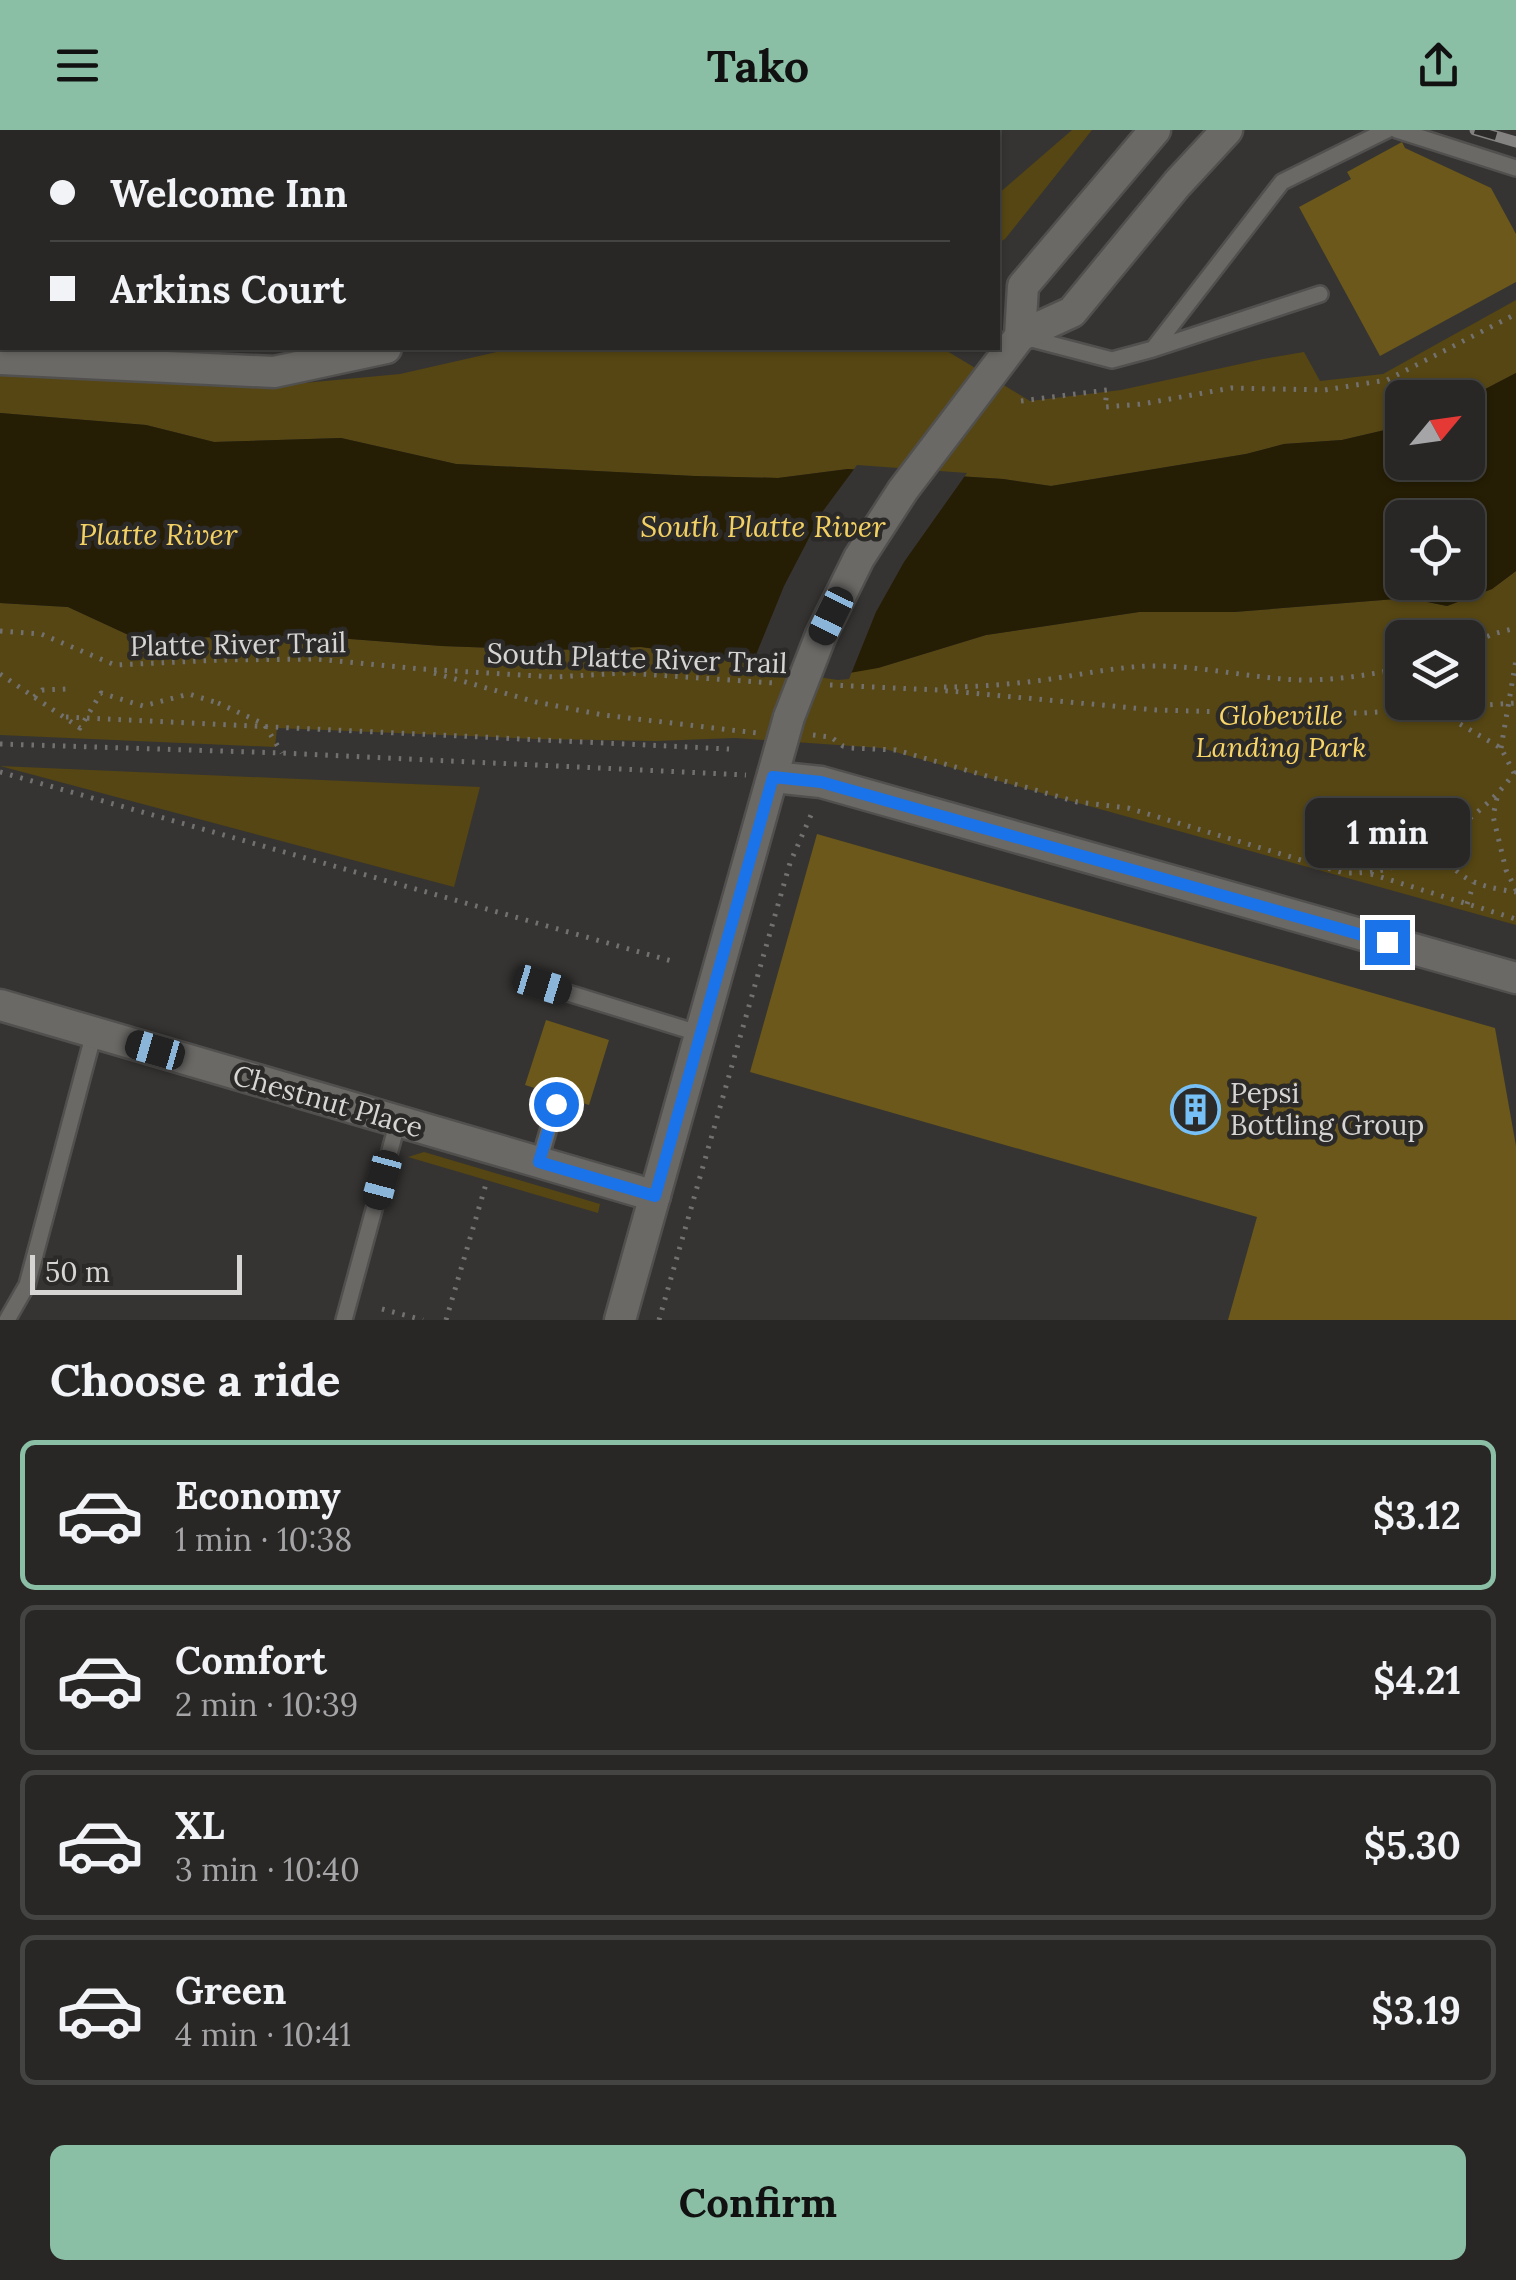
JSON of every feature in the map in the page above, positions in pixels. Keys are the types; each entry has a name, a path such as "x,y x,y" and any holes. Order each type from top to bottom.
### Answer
{"street":[{"path":"1009,330 1023,286 1155,130"},
{"path":"1009,330 1072,312 1177,184 1227,130"},
{"path":"0,359 91,355 274,372 377,350"},
{"path":"620,1320 789,717 859,558 954,421 997,350"},
{"path":"773,777 821,782 1516,978"},
{"name":"Chestnut Place","path":"0,1006 655,1196"}],"lane":[{"path":"1153,349 1282,182 1387,130"},
{"path":"1397,130 1516,168"},
{"path":"1009,330 1112,360 1320,294"},
{"path":"542,985 701,1034"},
{"path":"7,1320 27,1285 94,1033"},
{"path":"539,1162 556,1104"},
{"path":"344,1320 398,1121"}],"path":[{"path":"1021,401 1108,390 1105,407 1232,388 1326,390 1386,380 1516,314"},
{"path":"1485,638 1516,628"},
{"name":"Platte River Trail","path":"0,631 41,634 115,665 317,659 422,669"},
{"path":"1501,748 1513,703 1516,660"},
{"path":"910,688 976,687 1152,666 1300,680 1385,671"},
{"path":"422,669 536,702 738,733"},
{"name":"South Platte River Trail","path":"422,669 554,677 626,673 780,684"},
{"path":"0,674 80,728 101,692 143,706 189,694 266,726 282,753"},
{"name":"South Platte River Trail","path":"817,685 910,688 1156,710 1385,711"},
{"path":"34,697 42,690 68,689"},
{"name":"South Platte River Trail","path":"1485,705 1513,703"},
{"path":"66,717 728,749"},
{"path":"825,736 843,746 896,750 1078,802 1128,808 1344,873 1368,873 1408,863 1434,848 1498,795 1515,773 1501,748 1453,720"},
{"path":"0,744 706,771 773,777"},
{"path":"0,772 676,962"},
{"path":"1498,795 1493,816 1506,870 1516,891"},
{"path":"660,1320 790,862 811,815"},
{"path":"1434,848 1457,874 1474,883 1516,891"},
{"path":"1368,873 1516,919"},
{"path":"1467,904 1474,883"},
{"path":"446,1320 486,1184"},
{"path":"382,1309 423,1320"}],"green space":[{"path":"1072,130 1092,130 1000,242 1000,192"},
{"path":"1516,300 1516,373 1485,389 1485,380 1385,380 1385,430 1051,486 848,469 778,478 456,464 341,438 214,442 146,425 0,413 0,373 261,387 400,374 505,350 945,350 1030,401 1121,390 1304,352 1320,381 1383,374"},
{"name":"Globeville Landing Park","path":"1516,571 1516,925 881,748 735,738 537,739 277,728 275,747 0,735 0,603 68,607 135,638 311,636 553,650 641,647 878,668 986,635 1139,612 1234,612 1385,600 1418,600 1447,606 1463,600 1485,600 1485,592"},
{"path":"0,766 480,787 454,887"},
{"path":"424,1152 600,1204 598,1213 408,1157"}],"water":[{"name":"Platte River","path":"1516,373 1516,571 1485,592 1485,500 1385,500 1385,600 1234,612 1139,612 986,635 878,668 838,675 641,647 553,650 311,636 135,638 68,607 0,603 0,413 146,425 214,442 341,438 456,464 778,478 848,469 1051,486 1246,454 1284,444 1342,440 1385,430 1385,480 1485,480 1485,389"},
{"name":"Platte River","path":"1418,600 1463,600 1447,606"}],"pier":[{"path":"857,465 967,473 904,562 876,612 849,679 751,667 784,586 823,511"}],"building":[{"path":"1402,142 1405,148 1491,188 1516,234 1516,282 1380,356 1299,207 1351,179 1347,172"},
{"name":"Pepsi Bottling Group","path":"817,834 1495,1028 1516,1146 1516,1320 1228,1320 1257,1217 750,1072"},
{"path":"546,1020 609,1040 589,1105 525,1085"}],"railway":[{"path":"1475,130 1516,142"}],"place":[{"name":"Pepsi Bottling Group","path":"1195,1109"}],"route":[{"path":"556,1104 539,1162 655,1196 773,777 821,782 1387,942"}],"water label":[{"name":"South Platte River","path":"763,527"}]}
